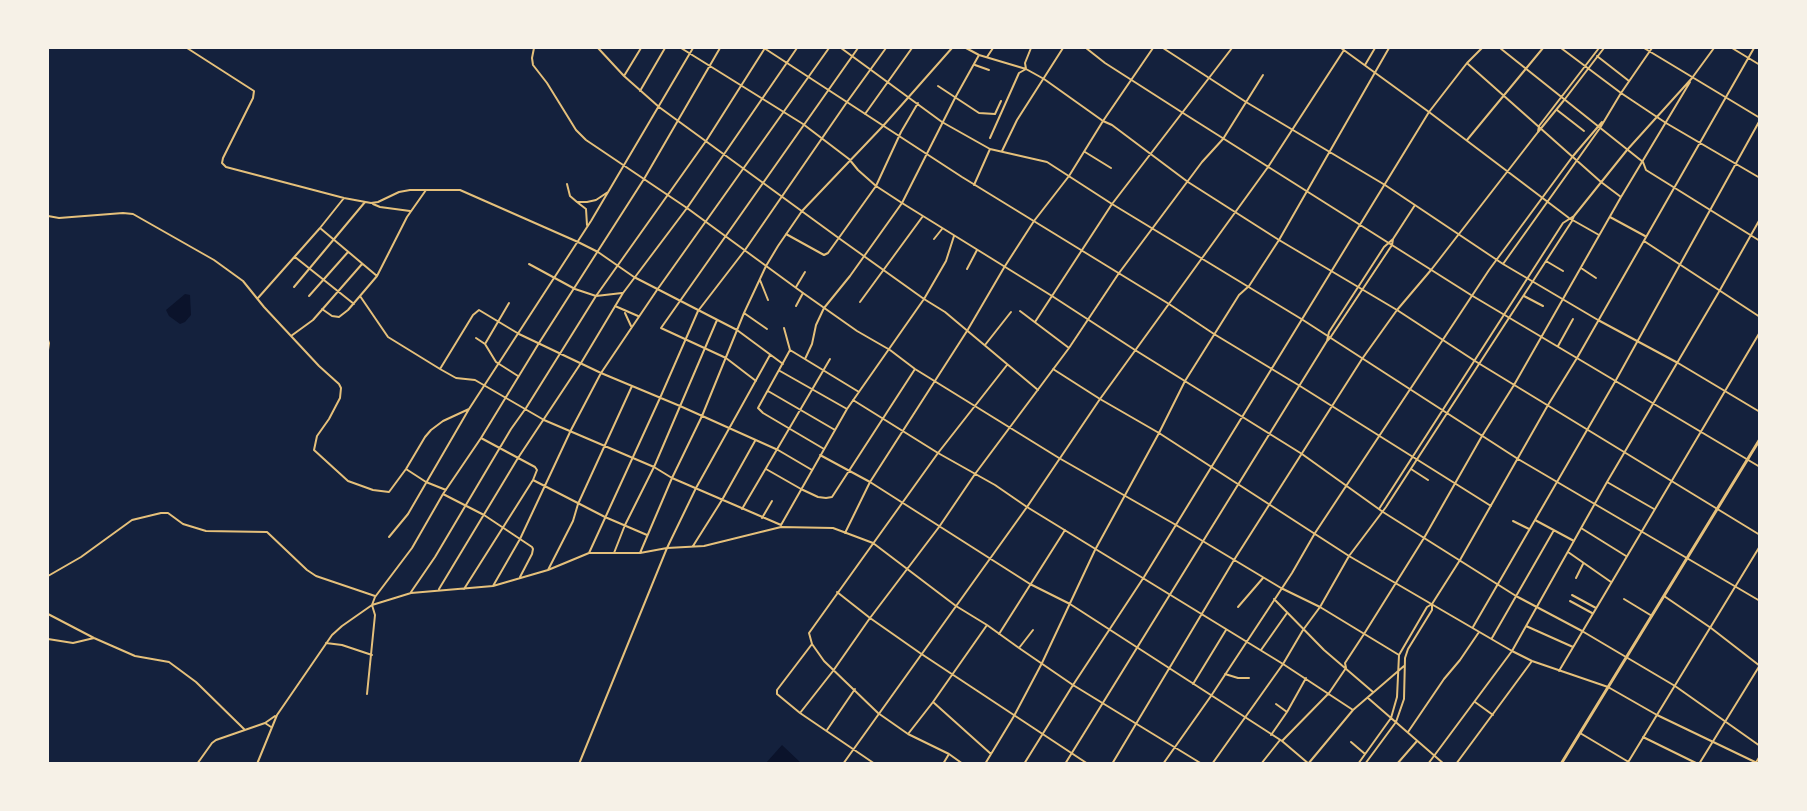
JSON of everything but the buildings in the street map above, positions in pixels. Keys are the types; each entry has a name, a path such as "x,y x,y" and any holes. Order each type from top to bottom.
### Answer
{"highway":[{"path":"1562,764 1760,440"}],"street":[{"path":"187,48 254,91 223,158 222,162 225,166 344,198 371,203 380,207 411,211"},
{"path":"534,48 533,65 547,83 576,130 591,144 687,208 795,288 916,369 1059,458 1281,588 1320,607 1399,655"},
{"path":"598,48 624,76 659,107 952,319 1038,390"},
{"path":"624,76 641,48"},
{"path":"640,91 665,48"},
{"path":"681,48 803,124 849,159 876,186 942,229 1005,266 1135,350 1243,416 1346,484 1383,512 1516,596 1582,631 1675,686 1760,746"},
{"path":"389,537 408,514 469,409 578,242 693,48"},
{"path":"367,694 375,615 372,605 375,597 412,548 443,494 481,438 539,342 575,289 644,179 708,65 720,48"},
{"path":"411,593 499,448 596,296 706,141 764,48 967,181 1169,304 1491,506"},
{"path":"438,590 518,458 581,363 623,293 687,208 798,48"},
{"path":"493,586 520,539 571,430 601,373 638,316 829,48"},
{"path":"841,48 942,122 987,148 1041,159 1303,320 1518,459 1760,601"},
{"path":"756,381 726,358 661,328 858,48"},
{"path":"589,553 698,311 745,250 886,48"},
{"path":"864,114 912,48"},
{"path":"640,553 672,478 702,416 744,313 766,266 802,211 849,159 883,126 952,48"},
{"path":"966,48 980,56 1018,66 1044,80 1103,121 1112,125 1188,182 1278,240 1397,310 1475,361 1760,535"},
{"path":"987,58 993,48"},
{"path":"1025,69 1025,63 1031,48"},
{"path":"1001,151 1017,120 1063,48"},
{"path":"1086,48 1105,63 1223,139 1504,316 1542,336 1760,467"},
{"path":"845,532 870,482 967,331 1005,266 1034,221 1069,176 1103,121 1153,48"},
{"path":"1163,48 1246,102 1385,185 1495,260 1637,342 1678,363 1760,412"},
{"path":"1034,322 1112,204 1232,48"},
{"path":"1341,48 1429,112 1572,221 1599,235"},
{"path":"1365,65 1376,48"},
{"path":"985,764 992,755 1042,664 1095,550 1159,433 1185,380 1239,295 1248,286 1278,240 1389,48"},
{"path":"1024,764 1073,684 1144,578 1333,272 1429,112 1467,63 1482,48"},
{"path":"1500,48 1643,162 1646,170 1760,241"},
{"path":"1466,141 1543,48"},
{"path":"1561,48 1621,93 1666,123 1760,178"},
{"path":"1112,764 1201,613 1362,358 1397,310 1431,270 1507,171 1557,110 1599,48"},
{"path":"1538,132 1539,126 1562,96 1604,48"},
{"path":"1472,628 1616,380 1760,119 1644,48"},
{"path":"1503,264 1577,160 1652,48"},
{"path":"1212,764 1284,664 1349,556 1383,512 1574,216 1627,150 1693,77 1714,48"},
{"path":"1732,48 1760,65"},
{"path":"1358,764 1391,718 1398,697 1399,655 1427,607 1432,604 1460,560 1754,48"},
{"path":"843,764 1027,507 1100,399 1268,167 1344,50"},
{"path":"805,359 812,344 816,325 824,308 902,203 942,122 980,56"},
{"path":"1597,56 1629,81"},
{"path":"1467,63 1601,182 1621,197"},
{"path":"974,65 989,70"},
{"path":"990,138 1019,73 1025,69"},
{"path":"800,713 833,671 975,474 1069,348 1119,274 1202,162 1223,139 1263,75"},
{"path":"1261,764 1329,693 1346,668 1345,663 1424,538 1621,197 1693,77"},
{"path":"938,86 976,111 992,115 997,112 1002,101"},
{"path":"786,234 824,255 828,253 840,239 876,186 899,136 918,104"},
{"path":"1557,110 1584,131"},
{"path":"1164,764 1292,574 1314,533 1471,295 1572,156 1599,127"},
{"path":"974,184 990,149"},
{"path":"1085,152 1111,168"},
{"path":"567,184 570,196 586,209 588,217 587,227"},
{"path":"371,203 378,202 399,192 416,189 460,190 598,252 634,277 657,290 737,330 783,364"},
{"path":"322,309 332,316 339,317 344,315 354,304 377,276 411,211 426,190"},
{"path":"577,202 596,200 610,190"},
{"path":"257,299 344,198"},
{"path":"294,287 365,202"},
{"path":"1065,764 1300,386 1326,341 1392,245 1393,239 1415,205"},
{"path":"48,216 59,218 123,213 138,216 225,266 243,281 257,299 319,366 334,378 341,388 337,405 317,436 314,450 348,481 373,490 389,492 431,430 443,421 469,409"},
{"path":"860,302 923,216"},
{"path":"1379,509 1563,224 1574,216"},
{"path":"1610,217 1646,236"},
{"path":"1428,764 1512,651 1607,482 1655,404 1760,219"},
{"path":"320,228 377,276"},
{"path":"934,240 942,229"},
{"path":"781,526 847,409 924,299 946,261 956,237"},
{"path":"1329,337 1388,242 1393,239"},
{"path":"1644,241 1760,317"},
{"path":"967,269 977,250"},
{"path":"309,296 348,252"},
{"path":"295,256 354,304"},
{"path":"1546,261 1563,271"},
{"path":"291,336 311,322 362,264"},
{"path":"529,264 575,289 596,296 623,293"},
{"path":"1581,268 1596,278"},
{"path":"795,288 805,272"},
{"path":"760,280 768,300"},
{"path":"796,306 803,293"},
{"path":"360,296 388,338 456,378 475,380 544,420 654,466 672,478 781,526"},
{"path":"1524,296 1543,306"},
{"path":"485,344 509,303"},
{"path":"615,306 638,316"},
{"path":"440,369 476,311 481,311 519,334 601,373 778,450 812,470"},
{"path":"624,311 632,326"},
{"path":"1020,311 1069,348"},
{"path":"984,346 1011,312"},
{"path":"744,313 767,329"},
{"path":"1558,346 1574,319"},
{"path":"614,553 717,320"},
{"path":"784,328 790,350 759,406 762,412 824,449"},
{"path":"1559,671 1640,531 1760,332"},
{"path":"476,338 485,344 499,364 518,376"},
{"path":"48,340 48,350"},
{"path":"790,350 859,392"},
{"path":"579,764 667,548 728,428 770,355"},
{"path":"742,509 830,359"},
{"path":"964,764 949,754 908,734 878,713 855,689 833,671 812,644 808,633 938,453 1006,365"},
{"path":"1053,368 1100,399 1159,433 1349,556 1512,651 1532,661 1608,687 1657,715 1755,763 1760,756"},
{"path":"766,469 801,489 822,498 829,498 834,494 849,472 916,369"},
{"path":"779,371 847,409"},
{"path":"548,570 554,554 573,521 578,504 632,386"},
{"path":"768,391 836,430"},
{"path":"853,400 902,432 995,484 1027,507 1065,529 1095,550 1284,664 1354,710"},
{"path":"464,589 537,472 536,468 481,438"},
{"path":"693,546 756,440"},
{"path":"820,455 867,480 1030,584 1070,604 1281,741 1308,763 1354,710 1404,666"},
{"path":"406,469 426,482 446,490"},
{"path":"1411,469 1428,480"},
{"path":"533,480 578,504 647,535"},
{"path":"1607,482 1654,509"},
{"path":"443,494 484,515 534,549 520,578"},
{"path":"762,518 772,501"},
{"path":"48,576 81,557 132,520 161,512 168,513 183,524 206,531 267,532 307,570 316,576 375,597"},
{"path":"1535,520 1574,541"},
{"path":"1513,521 1530,529"},
{"path":"258,764 277,715 326,643 342,626 372,605 411,593 493,586 548,570 589,553 640,553 667,548 704,546 781,526 832,528 873,543 956,606 987,625 1042,664 1202,764"},
{"path":"1581,528 1626,556"},
{"path":"999,634 1065,529"},
{"path":"1491,639 1554,530"},
{"path":"1627,762 1760,546"},
{"path":"1568,552 1611,582"},
{"path":"1576,578 1584,563"},
{"path":"1238,607 1264,578"},
{"path":"837,592 920,654 1088,764"},
{"path":"1572,595 1596,608"},
{"path":"1643,737 1698,764 1759,665 1711,628 1664,596"},
{"path":"1274,599 1304,630 1373,692"},
{"path":"1624,600 1652,616"},
{"path":"1570,601 1593,613"},
{"path":"1365,764 1396,722 1404,699 1404,666 1408,649 1432,610 1432,604"},
{"path":"1261,650 1287,613"},
{"path":"48,614 94,638 135,656 169,662 196,682 244,728"},
{"path":"908,734 934,702 987,625"},
{"path":"1526,626 1573,647"},
{"path":"1019,648 1033,630"},
{"path":"1193,684 1226,630"},
{"path":"1408,732 1479,632"},
{"path":"48,640 73,643 94,638"},
{"path":"326,643 342,645 372,655"},
{"path":"812,644 777,690 777,695 853,750 876,764"},
{"path":"1456,764 1532,661"},
{"path":"1226,674 1238,678 1249,678"},
{"path":"1271,735 1287,712 1306,678"},
{"path":"827,730 855,689"},
{"path":"1368,698 1444,764"},
{"path":"934,702 992,755"},
{"path":"1474,702 1493,715"},
{"path":"1276,704 1287,712"},
{"path":"197,764 216,740 244,728 265,723 277,715"},
{"path":"265,723 272,727"},
{"path":"1580,733 1632,764"},
{"path":"1398,764 1417,741"},
{"path":"1351,742 1365,754"},
{"path":"943,764 949,754"}],"water":[{"path":"185,294 190,295 191,315 185,322 180,324 169,316 166,310"},
{"path":"782,745 801,763 766,763"}]}
